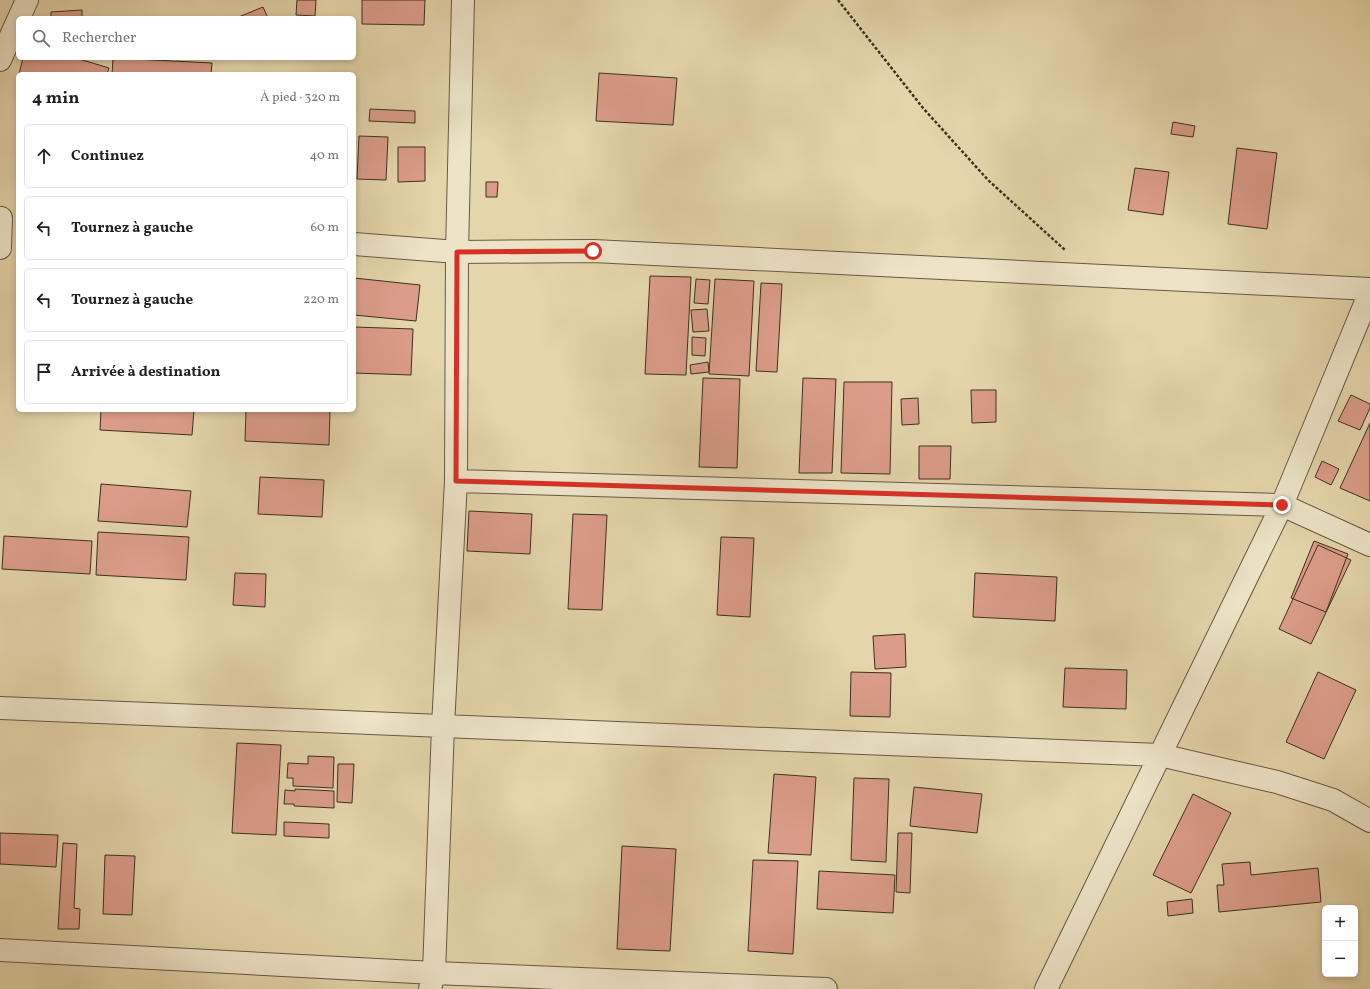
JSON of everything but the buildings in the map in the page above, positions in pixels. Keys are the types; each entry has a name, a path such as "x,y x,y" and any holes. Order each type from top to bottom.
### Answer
{"street":[{"path":"19,16 27,0"},
{"path":"432,981 443,726 456,481 457,252 463,0"},
{"path":"0,60 16,24"},
{"path":"0,248 6,219"},
{"path":"356,244 457,252 593,251 1370,288"},
{"path":"1046,989 1282,505 1370,292"},
{"path":"456,481 1282,505 1370,545"},
{"path":"0,708 1160,755 1277,782 1333,800 1370,822"},
{"path":"0,950 432,981 826,989"}],"path":[{"path":"838,0 923,108 988,180 1092,275"}],"route":[{"path":"593,251 457,252 456,481 1282,505"}]}
